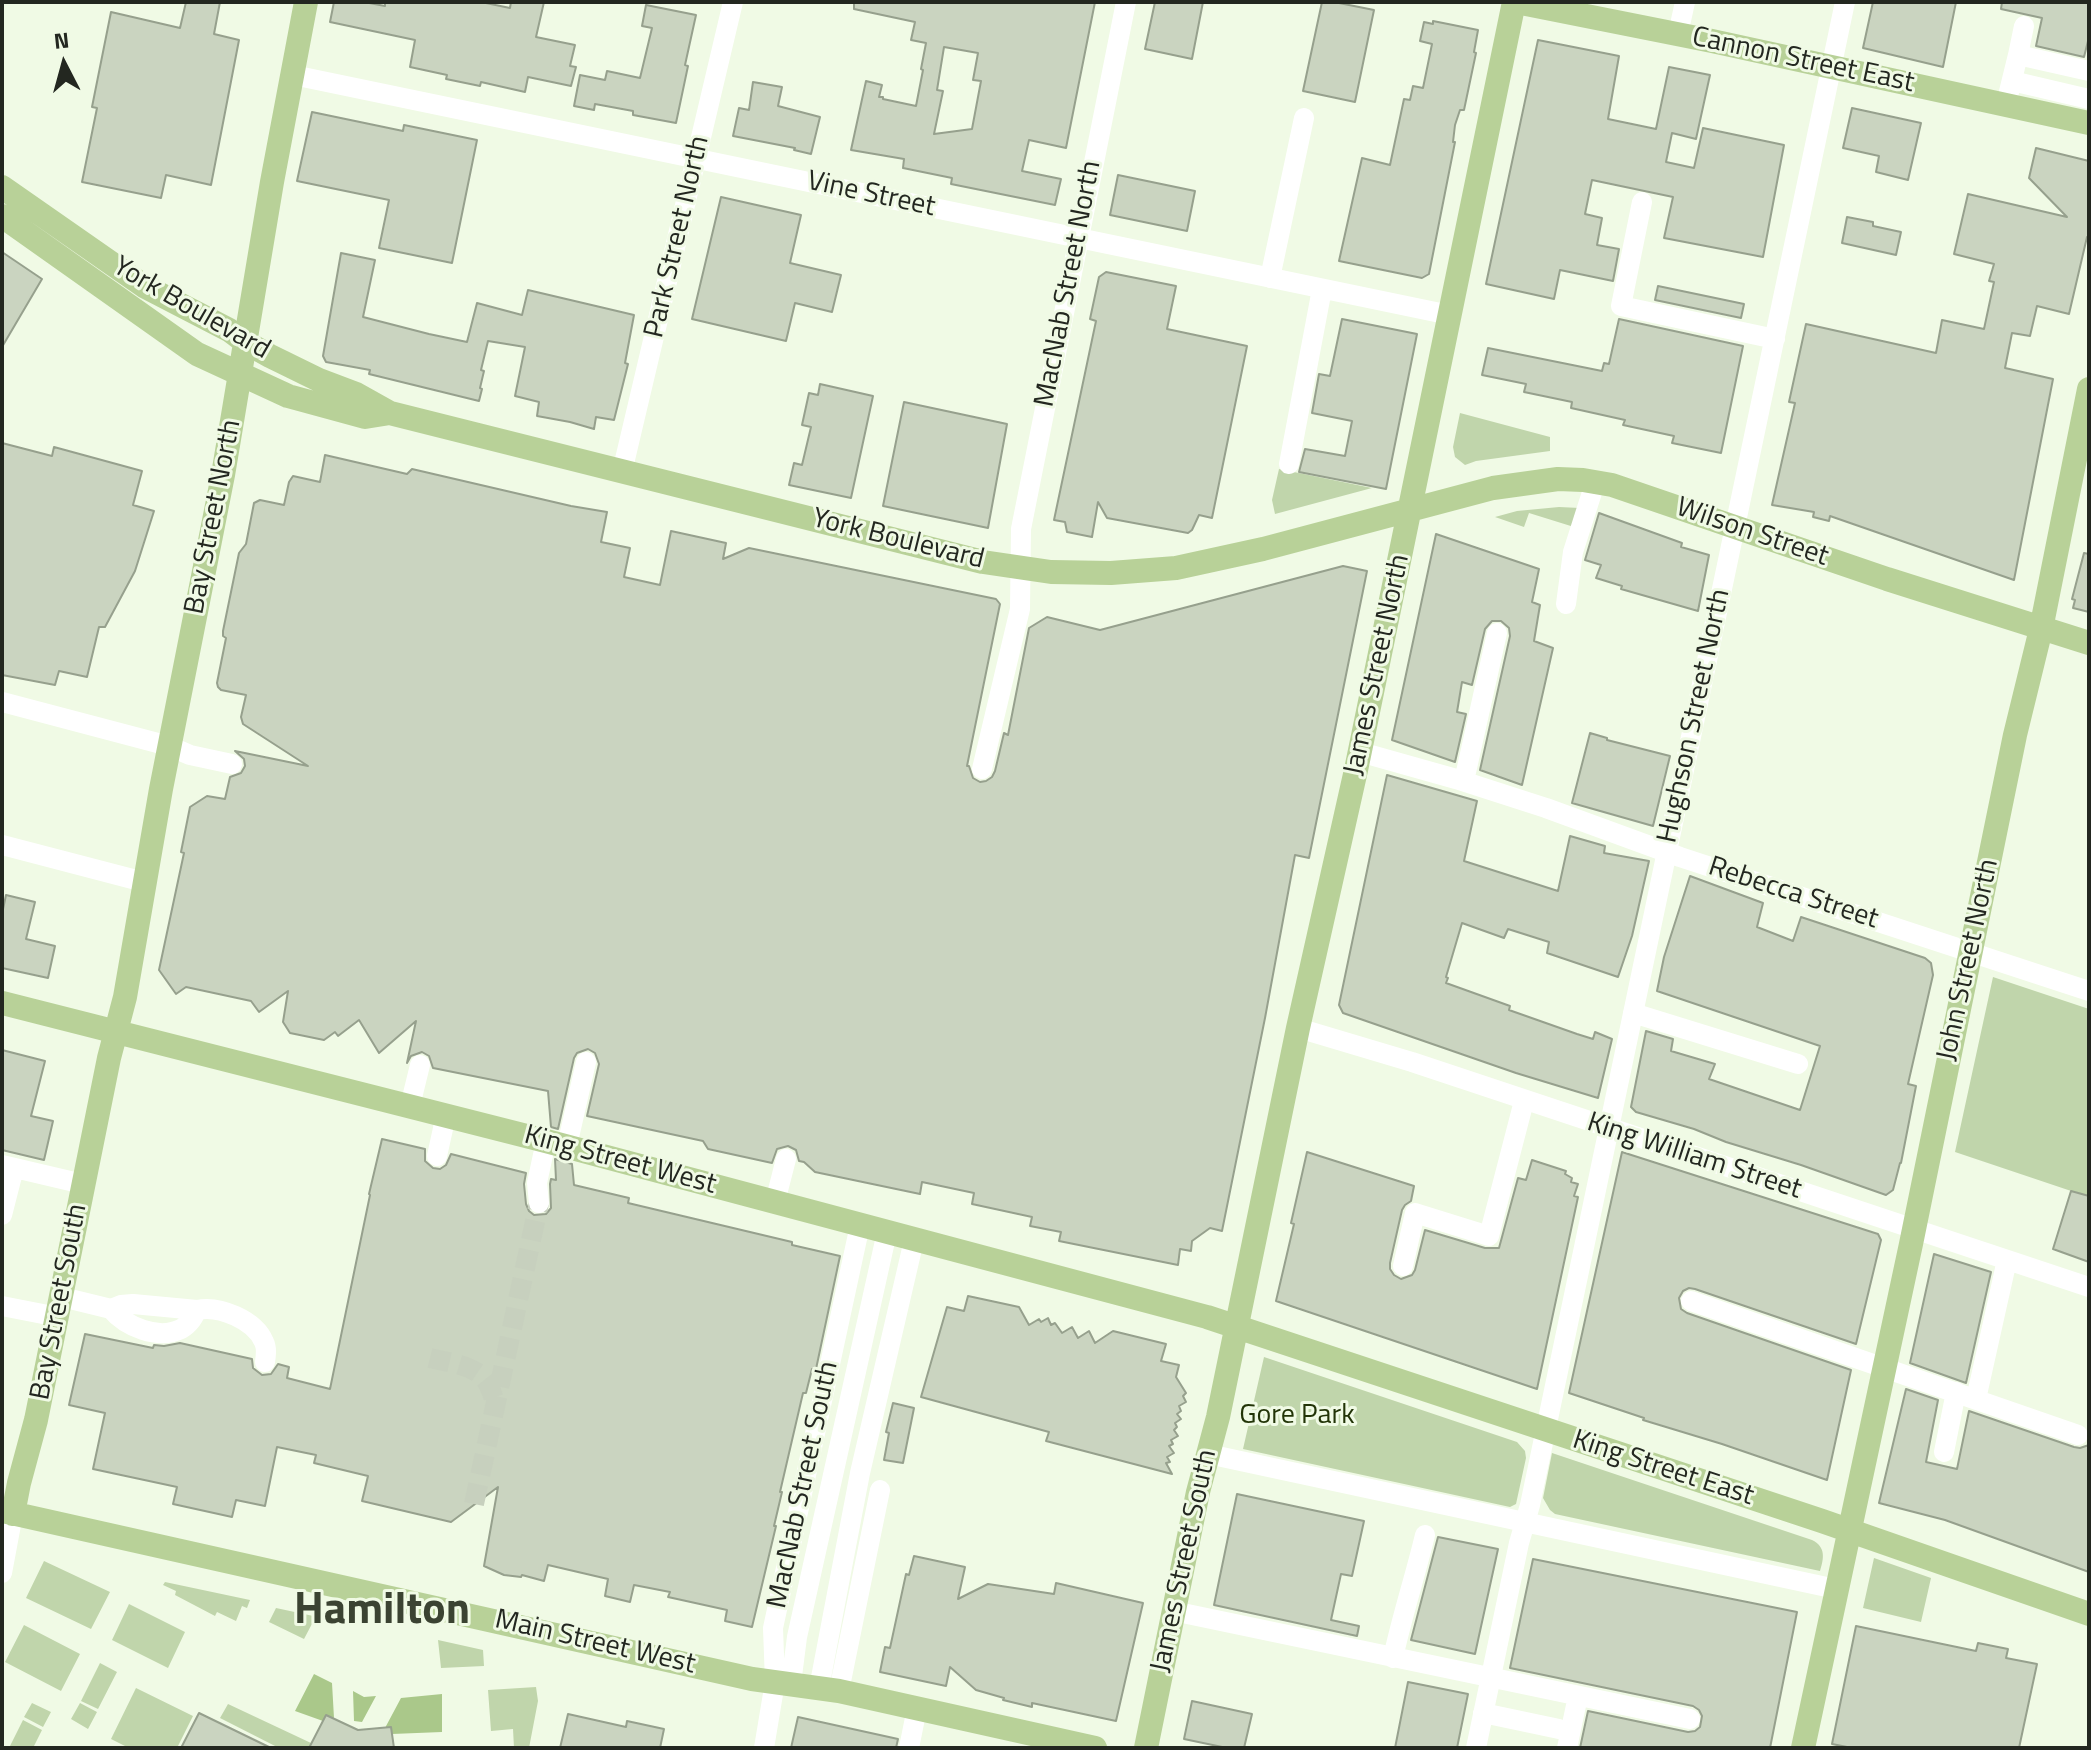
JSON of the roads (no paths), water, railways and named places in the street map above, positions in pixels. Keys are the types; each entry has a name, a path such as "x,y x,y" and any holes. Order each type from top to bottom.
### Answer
{"main road":[{"name":"Bay Street North","path":"116,1031 218,506 306,2"},
{"name":"Cannon Street East","path":"1515,2 1831,67 2009,93 2088,111"},
{"name":"James Street North","path":"1237,1327 1515,2"},
{"name":"York Boulevard","path":"2,187 144,286 308,375 356,394 390,413 983,562 1051,572 1111,573 1176,568 1410,511"},
{"name":"York Boulevard","path":"2,216 197,354 288,396 365,417 390,413"},
{"name":"John Street North","path":"1803,1748 2015,735 2041,629 2089,389"},
{"name":"Wilson Street","path":"1410,511 1493,488 1558,479 1612,485 2089,643"},
{"name":"King Street West","path":"2,1003 446,1115 1237,1327"},
{"name":"Bay Street South","path":"8,1512 36,1420 116,1031"},
{"name":"King Street East","path":"1237,1327 1849,1530 2089,1614"},
{"name":"James Street South","path":"1146,1748 1198,1492 1237,1327"},
{"name":"Main Street West","path":"8,1512 752,1679 829,1690 1095,1748"}],"street":[{"name":"Park Street North","path":"622,472 733,2"},
{"name":"MacNab Street North","path":"982,769 1020,609 1021,529 1126,2"},
{"path":"1678,34 1685,2"},
{"name":"Hughson Street North","path":"1476,1748 1546,1431 1845,2"},
{"path":"2009,93 2024,26"},
{"path":"2018,55 2089,71"},
{"name":"Vine Street","path":"293,75 1450,315"},
{"path":"1270,278 1304,118"},
{"path":"1642,202 1621,306 1775,339"},
{"path":"1289,464 1322,289"},
{"path":"1566,604 1573,552 1595,483"},
{"path":"1464,781 1497,633"},
{"path":"2,702 232,764"},
{"name":"Rebecca Street","path":"1360,752 1464,781 2089,991"},
{"path":"2,845 144,882"},
{"path":"1633,1013 1798,1064"},
{"name":"King William Street","path":"1298,1028 1412,1062 2089,1287"},
{"path":"539,1203 537,1183 556,1144 586,1062"},
{"path":"410,1106 420,1065"},
{"path":"1403,1266 1415,1213 1489,1236 1524,1101"},
{"path":"437,1156 446,1115"},
{"path":"775,1202 786,1159"},
{"path":"2,1215 8,1166 83,1184"},
{"name":"MacNab Street South","path":"783,1683 773,1628 860,1225"},
{"name":"MacNab Street South","path":"764,1748 797,1637 887,1232"},
{"name":"MacNab Street South","path":"829,1690 860,1473 914,1240"},
{"path":"1976,1399 2007,1260"},
{"path":"1691,1301 2078,1435"},
{"path":"2,1306 111,1309 124,1322 165,1332 182,1329 197,1310 219,1311 233,1315 256,1331 263,1340 265,1362"},
{"path":"1944,1452 1956,1392"},
{"path":"1208,1454 1836,1589"},
{"path":"829,1690 880,1490"},
{"name":"Bay Street South","path":"2,1573 8,1512"},
{"path":"1393,1658 1425,1535"},
{"path":"1173,1611 1690,1719"},
{"path":"1483,1713 1563,1739 1578,1696"},
{"path":"909,1748 917,1708"}],"tunnel":[{"path":"474,1504 539,1203"},
{"path":"430,1358 478,1373 489,1386 496,1406"}],"district":[{"name":"Hamilton","path":"382,1612"}],"park label":[{"name":"Gore Park","path":"1297,1416"}]}
